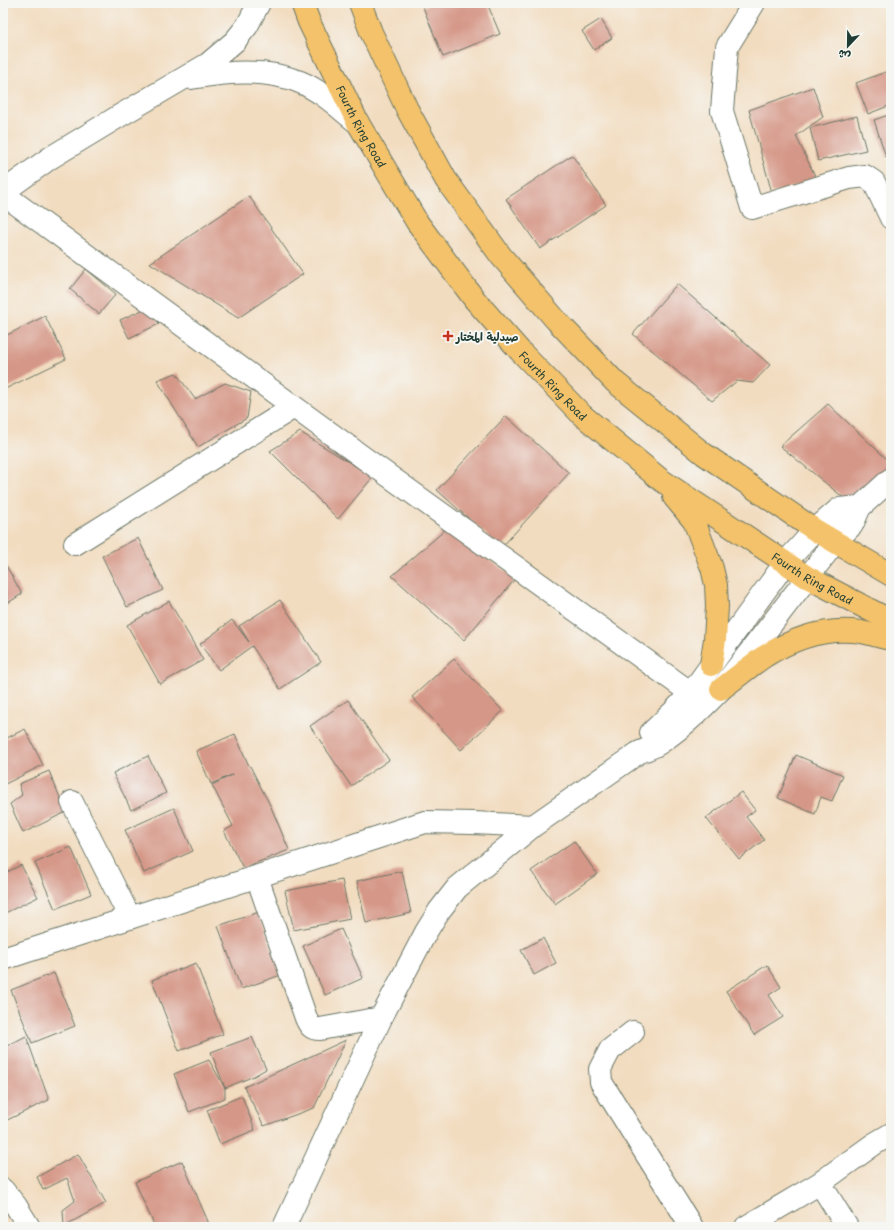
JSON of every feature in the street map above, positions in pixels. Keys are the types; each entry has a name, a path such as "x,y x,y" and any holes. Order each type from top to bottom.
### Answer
{"main road":[{"name":"Fourth Ring Road","path":"302,3 309,22 358,123 417,222 475,300 520,351 582,415 661,480 785,564 891,621"},
{"path":"360,3 371,32 407,109 446,180 501,256 556,320 615,382 704,454 815,530 891,575"},
{"path":"661,480 694,521 712,568 716,585 717,607 716,639 711,665"},
{"path":"721,689 765,656 790,643 816,633 833,631 860,632 891,639"}],"street":[{"path":"259,3 247,26 235,41 208,64 56,154 3,192 294,407 691,693"},
{"path":"754,3 727,47 722,111 752,208 849,178 865,176 874,182 891,218"},
{"path":"182,80 232,72 277,74 301,82 326,97 358,123"},
{"path":"75,544 294,407"},
{"path":"284,1227 381,1018 426,932 439,911 457,888 533,826 638,753 657,745 687,721 721,689 807,577 835,542 852,525 860,507 891,480"},
{"path":"638,753 647,736 691,693 785,564 815,530 839,509 860,507"},
{"path":"72,802 130,918"},
{"path":"3,959 425,822 533,826"},
{"path":"257,877 309,1025 315,1029 320,1029 381,1018"},
{"path":"633,1032 610,1050 600,1069 601,1082 692,1227"},
{"path":"746,1227 820,1183 874,1144 891,1134"},
{"path":"820,1183 848,1227"},
{"path":"3,1190 16,1206 29,1227"}],"building":[{"path":"433,3 487,3 500,34 443,57 423,7"},
{"path":"601,19 612,38 594,50 582,31"},
{"path":"891,70 891,105 868,114 856,83"},
{"path":"813,87 823,117 796,136 817,180 772,193 749,110"},
{"path":"891,114 891,155 886,157 874,120"},
{"path":"857,116 866,150 818,161 810,128"},
{"path":"572,155 606,205 540,249 506,199"},
{"path":"249,196 303,274 238,318 150,263"},
{"path":"86,269 116,294 99,314 70,289"},
{"path":"677,284 770,365 753,383 737,381 712,401 633,334"},
{"path":"151,306 159,324 129,338 120,320"},
{"path":"45,316 66,359 3,390 3,337"},
{"path":"176,373 195,399 225,383 251,392 247,418 198,447 157,380"},
{"path":"828,404 891,463 891,465 855,507 780,446"},
{"path":"506,416 569,473 501,548 437,490"},
{"path":"300,432 373,477 338,519 270,451"},
{"path":"445,530 516,578 464,640 392,576"},
{"path":"138,538 163,590 127,607 102,556"},
{"path":"3,560 22,594 3,606"},
{"path":"280,600 321,662 280,689 252,646 219,670 200,644 232,620 249,642 239,626"},
{"path":"169,601 203,660 160,684 127,625"},
{"path":"454,659 503,711 461,750 412,697"},
{"path":"348,700 389,760 351,786 310,726"},
{"path":"25,729 43,765 3,785 3,740"},
{"path":"235,734 249,766 271,807 289,850 243,868 224,831 233,826 212,785 234,774 211,784 196,751"},
{"path":"796,755 843,775 832,801 821,797 815,814 778,798"},
{"path":"148,756 166,793 131,810 113,773"},
{"path":"49,771 66,812 23,833 10,804 22,795 19,784"},
{"path":"741,792 755,810 746,817 764,840 739,859 706,818"},
{"path":"174,808 193,851 144,873 125,830"},
{"path":"574,841 597,874 555,904 531,871"},
{"path":"71,847 91,894 55,909 35,863"},
{"path":"21,865 38,897 3,914 3,874"},
{"path":"402,871 411,913 366,923 357,881"},
{"path":"342,880 350,919 294,930 285,891"},
{"path":"259,912 281,975 241,989 218,926"},
{"path":"341,929 363,978 325,995 303,946"},
{"path":"543,938 556,963 534,975 521,950"},
{"path":"196,963 223,1034 179,1051 152,980"},
{"path":"767,965 781,987 769,995 783,1017 754,1035 726,991"},
{"path":"54,973 75,1026 32,1043 11,990"},
{"path":"26,1036 49,1100 3,1122 3,1048"},
{"path":"252,1037 266,1069 254,1076 225,1088 211,1052"},
{"path":"346,1040 314,1108 264,1126 244,1087"},
{"path":"209,1060 225,1088 225,1098 189,1112 174,1074"},
{"path":"242,1096 255,1130 220,1144 207,1110"},
{"path":"78,1154 106,1203 64,1226 63,1210 75,1201 67,1178 43,1190 37,1177"},
{"path":"182,1161 209,1224 202,1227 155,1227 135,1182"}],"place":[{"name":"صيدلية المختار","path":"448,336"}]}
